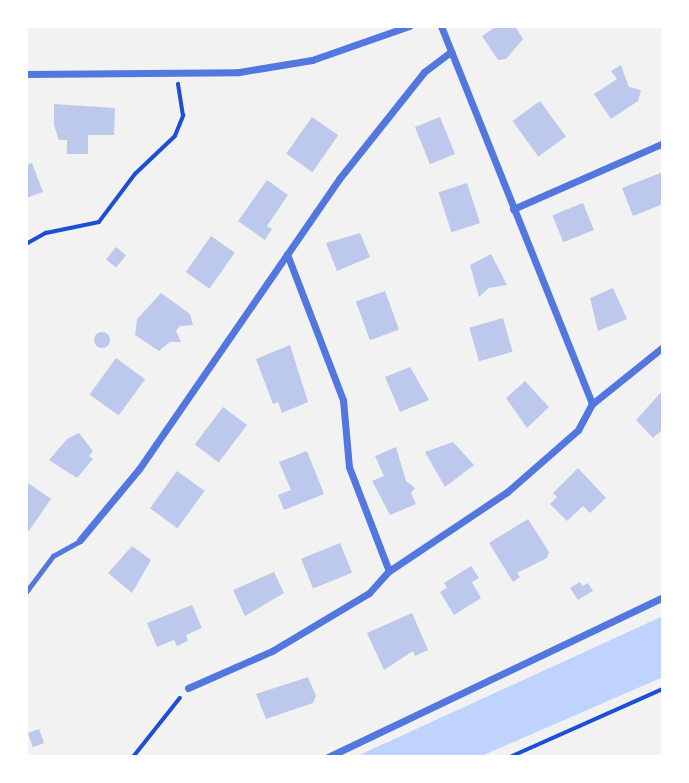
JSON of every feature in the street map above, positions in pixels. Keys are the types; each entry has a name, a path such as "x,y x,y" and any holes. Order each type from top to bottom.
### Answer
{"street":[{"path":"26,74 239,72 312,60 409,26"},
{"path":"441,26 592,404"},
{"path":"80,540 139,469 287,254 424,72 451,52"},
{"path":"513,209 663,143"},
{"path":"287,254 343,400 349,467 389,570"},
{"path":"188,688 272,651 369,593 389,570 507,492 578,430 592,404 663,346"},
{"path":"328,757 663,597"}],"lane":[{"path":"26,593 53,555 80,540"}],"path":[{"path":"26,244 46,233 99,222 135,174 175,136 183,116 177,74"},
{"path":"133,757 188,688"},
{"path":"510,757 663,689"}],"water":[{"path":"663,616 663,677 479,757 355,757"}],"building":[{"path":"497,26 515,26 523,39 506,59 498,60 482,36"},
{"path":"621,65 629,87 641,90 638,101 611,119 594,94 617,79 611,71"},
{"path":"540,101 566,137 538,157 512,121"},
{"path":"54,104 115,108 114,135 88,135 88,154 67,154 67,140 59,140 54,125"},
{"path":"312,117 338,135 312,172 286,154"},
{"path":"440,117 455,154 430,164 415,127"},
{"path":"32,163 43,192 26,198 26,165"},
{"path":"663,172 663,204 633,216 622,188"},
{"path":"267,180 288,195 267,226 272,229 265,240 238,221"},
{"path":"467,183 480,223 451,232 438,192"},
{"path":"583,203 594,230 563,242 552,215"},
{"path":"360,233 370,257 337,271 326,243"},
{"path":"211,236 235,253 210,289 186,272"},
{"path":"116,247 126,255 116,268 106,259"},
{"path":"491,254 507,285 489,288 479,297 470,265"},
{"path":"613,288 627,319 598,331 590,298"},
{"path":"385,291 399,330 370,340 356,302"},
{"path":"161,293 190,314 193,325 180,326 176,331 181,342 170,342 159,351 135,335 137,319"},
{"path":"503,318 513,352 479,361 469,328"},
{"path":"99,332 105,332 110,340 108,346 99,348 94,343 94,337"},
{"path":"290,345 308,402 282,413 278,402 273,404 256,359"},
{"path":"116,358 145,379 119,416 90,394"},
{"path":"410,367 429,400 400,412 385,377"},
{"path":"525,381 549,407 527,428 506,398"},
{"path":"663,390 663,429 653,438 636,420"},
{"path":"223,407 247,425 219,463 195,445"},
{"path":"79,433 93,451 89,456 93,459 77,478 49,460 67,439"},
{"path":"453,442 474,465 445,487 425,452"},
{"path":"396,447 406,481 415,488 411,493 416,504 390,515 372,481 384,476 375,456"},
{"path":"307,451 324,494 284,510 278,495 291,490 279,462"},
{"path":"578,468 606,498 590,513 583,506 567,521 550,504 557,497 553,493"},
{"path":"177,471 205,491 177,528 150,508"},
{"path":"28,483 51,499 26,535 26,485"},
{"path":"528,519 549,552 547,558 517,573 520,577 513,582 489,543"},
{"path":"340,543 352,573 313,588 301,559"},
{"path":"132,546 151,560 132,593 108,573"},
{"path":"471,566 479,578 472,582 481,598 454,615 440,592 447,588 444,583"},
{"path":"274,572 284,593 245,616 233,590"},
{"path":"580,582 583,586 588,583 593,591 578,600 570,588"},
{"path":"192,605 202,628 186,635 188,641 177,646 174,640 157,647 147,623"},
{"path":"412,613 428,650 415,656 413,651 384,670 367,633"},
{"path":"308,677 316,696 313,703 266,719 256,694"},
{"path":"39,729 44,743 33,747 28,733"}]}
